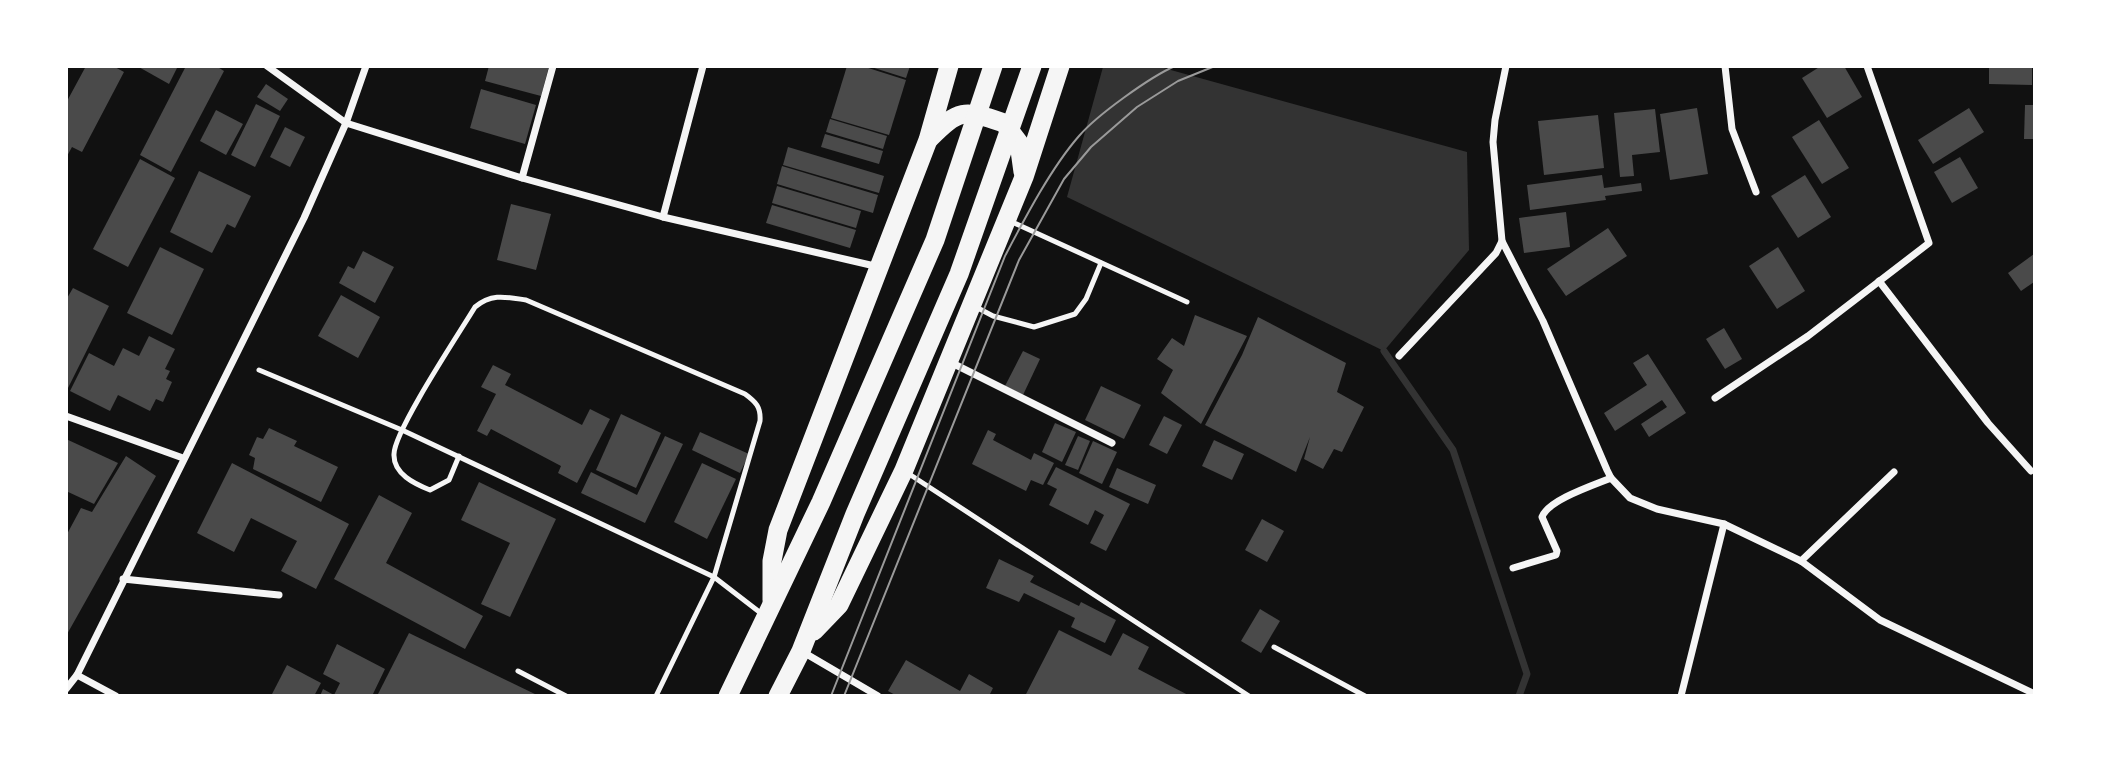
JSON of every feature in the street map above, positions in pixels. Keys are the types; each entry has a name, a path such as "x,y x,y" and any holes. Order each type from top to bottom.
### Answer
{"highway":[{"path":"769,613 772,561 778,530 928,140 949,66"},
{"path":"728,695 821,502 935,240 993,66"},
{"path":"778,695 804,645 855,514 959,274 1032,66"},
{"path":"804,645 839,605 904,470 1024,177 1060,66"},
{"path":"928,140 950,118 957,115 967,113 1004,123 1019,143 1024,177"}],"street":[{"path":"267,66 346,122 522,178 663,217 880,267"},
{"path":"66,689 77,675 304,218 346,122 366,66"},
{"path":"522,178 553,66"},
{"path":"663,217 703,66"},
{"path":"1506,66 1494,120 1493,142 1502,241 1543,321 1611,478 1630,498 1657,509 1724,524 1801,561 1880,621 2035,694"},
{"path":"1725,66 1732,129 1756,192"},
{"path":"1715,398 1808,336 1929,243 1867,66"},
{"path":"1399,356 1496,253 1502,241"},
{"path":"1879,281 1988,423 2031,471"},
{"path":"950,362 1112,443"},
{"path":"66,416 183,458"},
{"path":"1801,561 1894,472"},
{"path":"1513,568 1556,555 1556,547 1542,517 1546,510 1576,492 1611,478"},
{"path":"1681,695 1724,524"},
{"path":"123,579 279,595"},
{"path":"804,645 878,695"},
{"path":"77,675 116,695"}],"lane":[{"path":"1007,220 1188,302"},
{"path":"973,305 993,316 1034,327 1075,314 1086,299 1101,263"},
{"path":"459,456 449,480 430,490 410,482 397,466 394,454 402,430 475,307 486,298 498,296 526,300 745,394 757,405 760,421 714,577 656,695"},
{"path":"259,370 402,430 714,577 769,613"},
{"path":"904,470 1249,695"},
{"path":"1274,647 1365,695"},
{"path":"518,671 566,695"}],"shaded area":[{"path":"1103,67 1160,67 1467,152 1469,250 1384,351 1067,197"}],"building":[{"path":"86,66 113,66 124,72 82,152 72,147 66,158 66,103"},
{"path":"137,66 178,66 169,84"},
{"path":"186,66 216,66 224,71 171,172 140,155"},
{"path":"489,66 549,66 541,96 485,81"},
{"path":"847,66 862,66 906,80 889,135 831,118"},
{"path":"868,66 910,66 906,78"},
{"path":"1821,66 1844,66 1862,97 1827,118 1802,78"},
{"path":"1989,66 2032,66 2032,85 1989,84"},
{"path":"266,84 288,99 280,111 257,97"},
{"path":"481,89 536,105 525,144 470,128"},
{"path":"256,104 280,116 255,167 231,155"},
{"path":"2025,105 2034,105 2034,139 2024,139"},
{"path":"1697,108 1708,174 1670,180 1660,114"},
{"path":"1969,108 1984,132 1933,164 1918,140"},
{"path":"1655,109 1660,152 1632,155 1634,176 1620,177 1614,113"},
{"path":"216,110 243,124 226,155 200,141"},
{"path":"1598,115 1604,168 1544,175 1538,121"},
{"path":"830,119 887,136 883,149 826,132"},
{"path":"1819,120 1849,168 1822,184 1792,137"},
{"path":"285,127 305,137 290,167 270,157"},
{"path":"825,134 883,151 879,164 821,147"},
{"path":"788,147 884,176 879,193 783,165"},
{"path":"1960,157 1978,188 1952,203 1934,172"},
{"path":"140,159 175,178 128,267 93,249"},
{"path":"782,166 878,195 873,213 777,184"},
{"path":"199,171 251,196 235,228 227,224 212,253 170,232"},
{"path":"1602,175 1604,188 1641,183 1642,191 1605,196 1606,200 1530,210 1527,185"},
{"path":"1805,175 1831,217 1798,238 1771,196"},
{"path":"777,186 861,211 856,228 772,203"},
{"path":"511,204 551,214 536,270 497,260"},
{"path":"772,205 856,230 850,248 766,223"},
{"path":"1566,212 1570,247 1524,253 1519,218"},
{"path":"1608,228 1627,256 1566,296 1547,269"},
{"path":"160,247 204,269 172,335 127,313"},
{"path":"1778,247 1805,291 1777,309 1749,266"},
{"path":"363,251 394,267 375,303 339,283 348,266 354,269"},
{"path":"2034,254 2034,282 2021,291 2008,273"},
{"path":"73,288 109,306 66,392 66,300"},
{"path":"341,295 380,317 358,358 318,336"},
{"path":"1195,315 1247,336 1201,424 1161,393 1173,370 1157,359 1172,338 1184,346"},
{"path":"1258,317 1346,363 1337,392 1364,407 1342,452 1334,449 1323,469 1304,459 1310,437 1296,472 1205,425 1242,355"},
{"path":"1724,328 1742,359 1725,369 1706,339"},
{"path":"149,336 175,349 165,369 170,371 166,379 172,382 163,402 156,399 150,411 118,395 110,411 70,391 89,353 114,366 123,348 139,356"},
{"path":"1023,351 1040,359 1023,395 1005,386"},
{"path":"1648,354 1686,413 1649,437 1641,424 1667,407 1662,400 1615,431 1604,413 1647,385 1633,363"},
{"path":"493,365 511,374 505,385 582,425 590,409 610,419 577,483 558,473 561,466 491,429 487,436 477,431 496,394 481,387"},
{"path":"1101,386 1141,405 1124,439 1085,420"},
{"path":"621,414 661,433 636,488 596,470"},
{"path":"1164,416 1182,425 1167,454 1149,445"},
{"path":"1055,423 1076,432 1062,462 1042,452"},
{"path":"269,428 297,441 294,446 338,467 321,502 253,469 255,458 249,455 257,437 263,439"},
{"path":"988,430 996,434 993,440 1031,460 1034,453 1054,463 1043,485 1031,480 1026,491 972,464"},
{"path":"700,432 749,454 740,473 692,450"},
{"path":"665,436 683,444 645,523 581,493 591,472 637,495"},
{"path":"1078,436 1090,441 1078,470 1065,465"},
{"path":"66,439 118,463 94,504 66,491"},
{"path":"1214,440 1244,454 1232,480 1202,466"},
{"path":"1093,441 1117,452 1102,484 1079,473"},
{"path":"126,456 156,476 66,636 66,536 81,508 92,512"},
{"path":"232,463 349,524 316,589 281,571 297,541 251,518 234,552 197,533"},
{"path":"702,463 736,479 707,539 674,522"},
{"path":"1056,467 1130,504 1106,551 1090,543 1104,515 1095,510 1088,525 1049,505 1057,489 1047,484"},
{"path":"1117,468 1156,485 1148,504 1109,487"},
{"path":"479,482 556,519 510,617 481,604 510,543 461,520"},
{"path":"379,495 412,513 386,563 483,616 465,649 334,579"},
{"path":"1262,519 1284,531 1267,562 1245,550"},
{"path":"999,559 1034,576 1030,582 1079,606 1081,602 1116,620 1105,643 1071,627 1075,618 1024,593 1019,602 986,588"},
{"path":"1260,609 1280,621 1261,653 1241,641"},
{"path":"1059,630 1111,656 1123,633 1149,647 1138,669 1190,696 1025,696"},
{"path":"409,633 539,696 377,696"},
{"path":"337,644 385,669 372,696 320,696 323,689 334,695 340,683 323,674"},
{"path":"906,660 960,691 969,674 993,688 989,696 897,696 888,691"},
{"path":"287,665 321,683 314,696 271,696"}],"waterway":[{"path":"1384,351 1453,450 1527,674 1519,696"}],"tram line":[{"path":"831,696 1005,256 1021,226 1058,163 1087,127 1124,97 1175,66"},
{"path":"844,696 1019,260 1064,179 1091,147 1137,107 1178,81 1215,66"}]}
